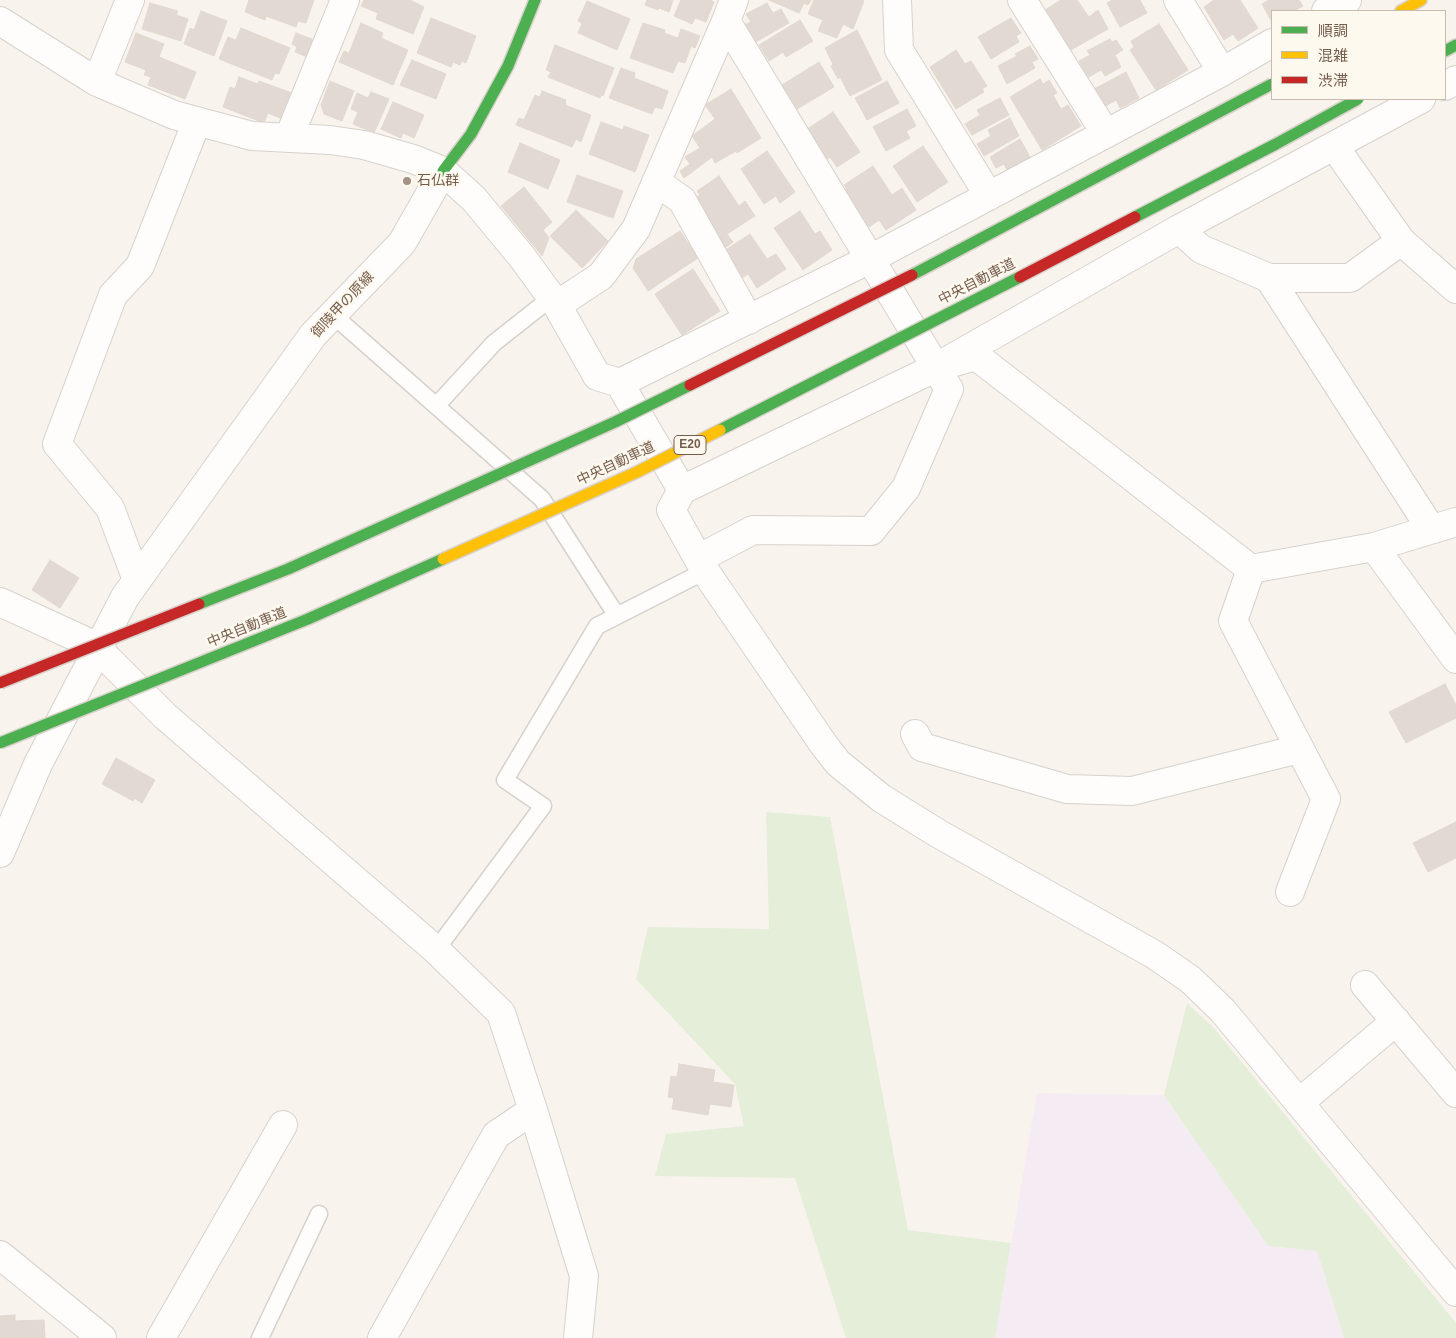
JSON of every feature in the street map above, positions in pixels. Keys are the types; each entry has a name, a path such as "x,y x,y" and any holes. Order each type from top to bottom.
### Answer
{"main road":[{"name":"御陵甲の原線","path":"443,171 471,134 485,109 508,66 536,0"},
{"path":"1403,10 1421,0"},
{"path":"0,683 288,568 615,422 902,280 1271,85"},
{"name":"中央自動車道","path":"0,743 308,619 637,472 927,325 1276,144 1356,100"}],"street":[{"path":"97,82 130,0"},
{"path":"289,137 345,0"},
{"path":"896,0 899,50 989,196"},
{"path":"1022,0 1106,134"},
{"path":"1178,0 1222,72"},
{"path":"1329,10 1347,0"},
{"path":"554,302 601,276 636,229 730,11"},
{"path":"701,565 753,530 871,531 906,488 949,389 870,259 730,11"},
{"path":"0,21 97,82 174,115 252,136 330,140 364,145 413,159 443,171 474,199 522,257 554,302 596,376 620,383 870,259 1222,72 1271,44"},
{"path":"1419,100 1180,229 935,368 682,490 671,510 701,565 824,745 838,762 881,798 939,834 1154,955 1191,980 1223,1010 1456,1292"},
{"path":"131,588 110,508 57,444 113,295 140,266 197,121"},
{"path":"1334,146 1401,240 1456,289"},
{"name":"御陵甲の原線","path":"0,853 38,764 97,648 131,588 313,336 402,243 443,171"},
{"path":"656,182 682,200 749,320"},
{"path":"1180,229 1201,249 1269,278 1350,278 1401,240"},
{"path":"935,368 976,356 1251,569 1374,547 1443,526 1269,278"},
{"path":"620,383 682,490"},
{"path":"1374,547 1456,659"},
{"path":"1251,569 1233,621 1326,800 1290,892"},
{"path":"3,606 97,648 166,716 436,950 501,1012 584,1276 578,1338"},
{"path":"915,734 922,747 1076,790 1132,792 1299,749"},
{"path":"1365,985 1456,1094"},
{"path":"1300,1103 1396,1021"},
{"path":"382,1338 496,1135 533,1110"},
{"path":"161,1338 283,1125"},
{"path":"0,1255 102,1338"}],"lane":[{"path":"436,406 494,343 554,302"},
{"path":"333,315 542,499 617,616"},
{"path":"436,950 543,806 505,780 598,626 701,565"},
{"path":"260,1338 319,1214"}],"shaded area":[{"path":"1037,1093 1164,1095 1268,1246 1317,1251 1344,1338 995,1338"}],"green space":[{"path":"766,812 830,817 908,1230 1011,1243 995,1338 846,1338 795,1178 655,1176 666,1134 744,1126 735,1084 636,979 648,927 769,929"},
{"path":"1187,1003 1213,1027 1456,1323 1456,1338 1344,1338 1317,1251 1268,1246 1164,1095"}],"building":[{"path":"249,0 314,0 306,23 298,21 296,27 266,16 265,20 245,12"},
{"path":"364,0 410,0 424,7 413,34 376,19 378,13 361,6"},
{"path":"647,0 673,0 669,12 645,5"},
{"path":"681,0 710,0 714,2 706,22 695,18 692,24 674,16"},
{"path":"769,0 811,0 808,5 804,3 799,13"},
{"path":"814,0 864,1 853,29 843,24 837,38 818,31 823,20 808,14"},
{"path":"1061,0 1077,0 1089,17 1098,10 1108,29 1069,51 1045,10"},
{"path":"1112,0 1140,0 1147,13 1120,27 1107,3"},
{"path":"1214,0 1240,0 1258,28 1238,41 1233,34 1224,40 1204,7"},
{"path":"1269,0 1299,0 1303,6 1296,10 1271,10 1271,20 1262,4"},
{"path":"587,1 630,19 617,50 578,33 582,23 578,21"},
{"path":"150,3 178,11 176,15 188,19 181,41 142,29"},
{"path":"767,3 773,13 781,9 789,23 754,43 744,25 751,22 746,14"},
{"path":"201,11 227,21 214,56 184,44 190,28 194,30"},
{"path":"431,18 476,36 466,63 462,61 460,65 453,62 451,67 417,53"},
{"path":"1011,18 1021,33 1016,36 1019,42 991,59 978,37"},
{"path":"800,20 813,41 786,57 783,52 769,61 759,45"},
{"path":"361,23 383,33 381,38 408,50 393,85 339,62 344,51 349,53"},
{"path":"643,23 665,30 664,33 678,38 681,29 700,36 695,48 691,46 685,63 678,61 673,73 630,58"},
{"path":"1159,24 1188,70 1156,90 1130,50 1134,47 1131,41"},
{"path":"241,28 290,48 279,74 275,73 272,80 219,59 228,37 236,40"},
{"path":"857,30 882,80 850,96 840,77 838,79 831,66 833,64 825,48"},
{"path":"136,33 164,44 159,57 196,72 185,99 148,85 151,77 144,75 146,70 125,62"},
{"path":"296,33 317,41 310,58 295,52 297,47 292,44"},
{"path":"1110,39 1112,42 1116,40 1123,50 1115,55 1121,67 1105,76 1101,70 1087,78 1079,61 1090,55 1087,51"},
{"path":"555,45 614,68 603,96 601,95 600,98 548,77 551,72 546,70"},
{"path":"1030,46 1038,59 1032,62 1035,68 1007,84 998,66 1017,56 1015,54"},
{"path":"956,50 965,64 971,61 987,86 982,89 984,92 956,109 930,67"},
{"path":"412,60 446,74 436,99 400,85"},
{"path":"819,62 834,87 797,109 782,85"},
{"path":"621,68 635,73 634,78 668,91 662,109 655,107 652,114 609,98"},
{"path":"1126,72 1139,98 1120,108 1116,100 1104,107 1094,89"},
{"path":"239,77 258,84 259,81 292,93 282,119 268,113 264,123 223,107 230,87 235,89"},
{"path":"1040,79 1043,84 1049,80 1057,93 1053,95 1061,109 1068,105 1081,126 1042,150 1010,97"},
{"path":"330,81 354,91 342,121 324,114 321,105"},
{"path":"887,81 899,103 867,120 855,98"},
{"path":"731,89 761,138 737,153 736,151 715,163 712,157 684,178 680,171 690,164 685,157 700,148 692,136 715,119 705,105"},
{"path":"542,91 566,100 565,105 591,115 581,142 576,139 572,147 516,125 519,118 524,120 535,95 540,97"},
{"path":"371,92 389,99 374,133 353,124 358,112 351,109 357,93 368,98"},
{"path":"1000,98 1009,115 972,135 965,124 980,115 977,110"},
{"path":"393,102 424,115 414,138 403,133 401,138 381,129"},
{"path":"907,109 916,126 906,131 910,138 886,151 873,127"},
{"path":"833,112 860,152 837,167 830,157 826,160 806,130"},
{"path":"1010,118 1019,136 984,156 977,144 991,136 988,130"},
{"path":"601,122 623,130 624,126 649,135 635,172 589,154"},
{"path":"1020,139 1030,157 1007,170 1004,164 996,168 990,157"},
{"path":"520,143 560,160 548,189 508,172"},
{"path":"923,146 948,182 917,202 893,166"},
{"path":"767,151 795,192 780,203 776,196 764,204 741,169"},
{"path":"873,166 892,195 902,188 916,210 886,230 879,220 869,227 845,190 847,189 844,185"},
{"path":"577,175 623,191 613,218 567,202"},
{"path":"719,176 739,206 745,201 755,216 727,234 733,242 722,250 693,199 700,195 697,191"},
{"path":"524,187 552,222 543,230 549,238 542,256 501,206"},
{"path":"576,210 608,241 582,268 550,236"},
{"path":"800,211 815,234 820,231 832,250 803,270 774,228"},
{"path":"680,231 698,258 648,291 633,268 636,259"},
{"path":"750,234 767,259 776,254 786,269 757,288 748,274 742,278 724,251"},
{"path":"693,269 720,311 682,335 655,294"},
{"path":"50,560 79,578 60,608 32,590"},
{"path":"1445,684 1456,705 1456,718 1406,743 1389,712"},
{"path":"116,758 155,780 142,803 134,798 133,801 102,784"},
{"path":"1456,822 1456,858 1428,872 1413,843"},
{"path":"679,1064 715,1070 713,1082 734,1085 731,1107 710,1104 708,1115 672,1109 674,1098 668,1097 671,1076 677,1077"},
{"path":"15,1315 15,1321 44,1320 45,1338 0,1338 0,1316"}],"traffic: fast":[{"path":"443,171 471,134 508,66 535,0"},
{"path":"1446,50 1456,45"},
{"path":"912,275 1271,85"},
{"path":"1135,217 1356,100"},
{"path":"720,430 1020,277"},
{"path":"199,604 288,569 615,422 690,385"},
{"path":"0,743 308,619 443,559"}],"traffic: slow":[{"path":"1403,10 1421,0"},
{"path":"443,559 637,472 720,430"}],"traffic: jam":[{"path":"1020,277 1135,217"},
{"path":"690,385 912,275"},
{"path":"0,683 199,604"}],"place":[{"name":"石仏群","path":"407,181"}]}
